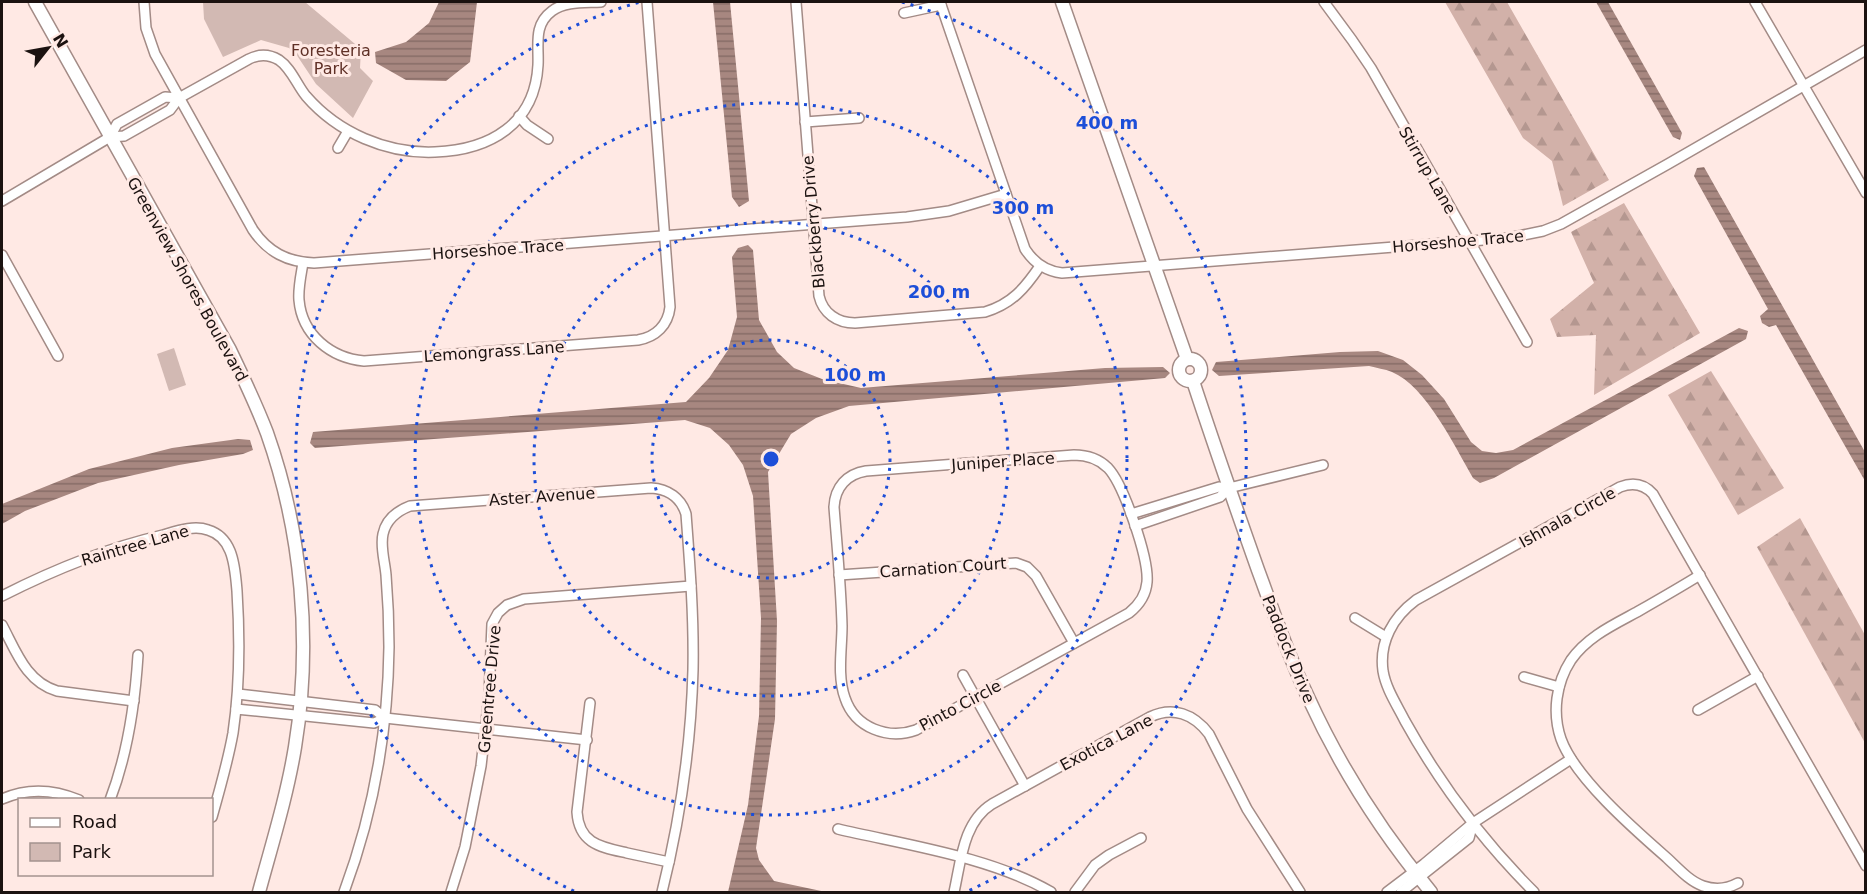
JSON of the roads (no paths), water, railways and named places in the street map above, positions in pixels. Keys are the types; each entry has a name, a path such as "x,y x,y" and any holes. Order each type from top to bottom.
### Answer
{"street":[{"name":"Greenview Shores Boulevard","path":"35,2 230,350 267,433 281,481 300,579 303,629 301,702 287,783 259,892"},
{"name":"Horseshoe Trace","path":"144,2 145,21 155,54 260,239 276,253 303,263 925,216 973,205 1006,194"},
{"path":"2,201 110,137 124,136 170,110 179,98 260,55 270,56 284,65 320,110 348,131 372,142 403,150 435,152 474,147 492,140 503,132 519,116 532,94 538,63 538,34 544,18 563,5 601,2"},
{"name":"Lemongrass Lane","path":"303,263 299,299 309,330 324,346 353,360 638,340 652,336 661,329 669,313 647,2"},
{"name":"Blackberry Drive","path":"796,2 821,303 832,317 849,323 986,312 1002,306 1021,292 1041,266"},
{"path":"1062,2 1153,266"},
{"name":"Stirrup Lane","path":"1324,2 1371,68 1527,342"},
{"path":"1755,2 1866,193"},
{"path":"904,13 940,3 1025,249 1041,266"},
{"name":"Horseshoe Trace","path":"1041,266 1056,272 1067,273 1524,236 1561,224 1866,50"},
{"path":"110,137 117,124 165,97 179,98"},
{"path":"519,116 548,139"},
{"path":"805,122 859,118"},
{"path":"338,148 348,131"},
{"path":"2,255 58,356"},
{"name":"Paddock Drive","path":"1153,266 1187,359 1197,362 1202,367 1199,378 1193,381 1283,640 1307,696 1330,742 1366,803 1431,892"},
{"name":"Juniper Place","path":"845,481 855,474 866,471 1080,455 1101,462 1109,470 1116,479 1131,514"},
{"path":"1131,514 1218,487 1229,488 1323,465"},
{"name":"Pinto Circle","path":"845,481 838,490 835,501 840,575 842,692 858,718 868,726 891,734 904,733 922,727 1129,613 1143,596 1147,580 1131,514"},
{"name":"Ishnala Circle","path":"1534,892 1473,823 1432,765 1390,693 1385,682 1382,659 1386,637 1398,616 1416,600 1626,485 1644,486 1653,494 1866,866"},
{"name":"Aster Avenue","path":"344,892 368,815 378,771 385,718 389,635 382,536 390,519 410,506 651,488 663,489 678,499 686,514 692,586 693,670 690,723 684,777 662,892"},
{"path":"1135,526 1220,497 1229,488"},
{"name":"Raintree Lane","path":"2,596 60,568 128,544 190,528 208,530 223,539 231,552 238,615 238,694 225,766 213,813"},
{"name":"Carnation Court","path":"840,575 1016,563 1027,567 1036,576 1074,643"},
{"path":"1700,575 1597,635 1577,652 1559,687 1556,712 1561,738 1570,759 1629,824 1691,880 1717,889 1738,883"},
{"name":"Greentree Drive","path":"454,891 473,810 486,729 491,630 494,618 507,605 524,599 692,586"},
{"path":"1355,618 1386,637"},
{"path":"2,625 28,672 46,687 57,691 134,701"},
{"path":"111,798 123,759 134,701 138,655"},
{"path":"963,675 1025,786"},
{"path":"1698,710 1758,676"},
{"path":"1524,677 1559,687"},
{"path":"238,694 375,710 385,718"},
{"path":"590,703 577,812 579,824 585,835 594,843 605,848 669,862"},
{"path":"236,709 374,723 385,718 587,740"},
{"name":"Exotica Lane","path":"954,892 968,831 978,815 987,807 1156,714 1172,712 1188,716 1202,725 1209,734 1247,809 1300,892"},
{"path":"1401,892 1417,874 1473,823 1570,759"},
{"path":"2,799 21,792 41,791 60,793 74,798"},
{"path":"838,829 962,858 1002,870 1051,892"},
{"path":"1075,892 1087,874 1099,862 1141,838"},
{"path":"1387,892 1417,874"}],"park label":[{"name":"Foresteria Park","path":"331,59"}]}
